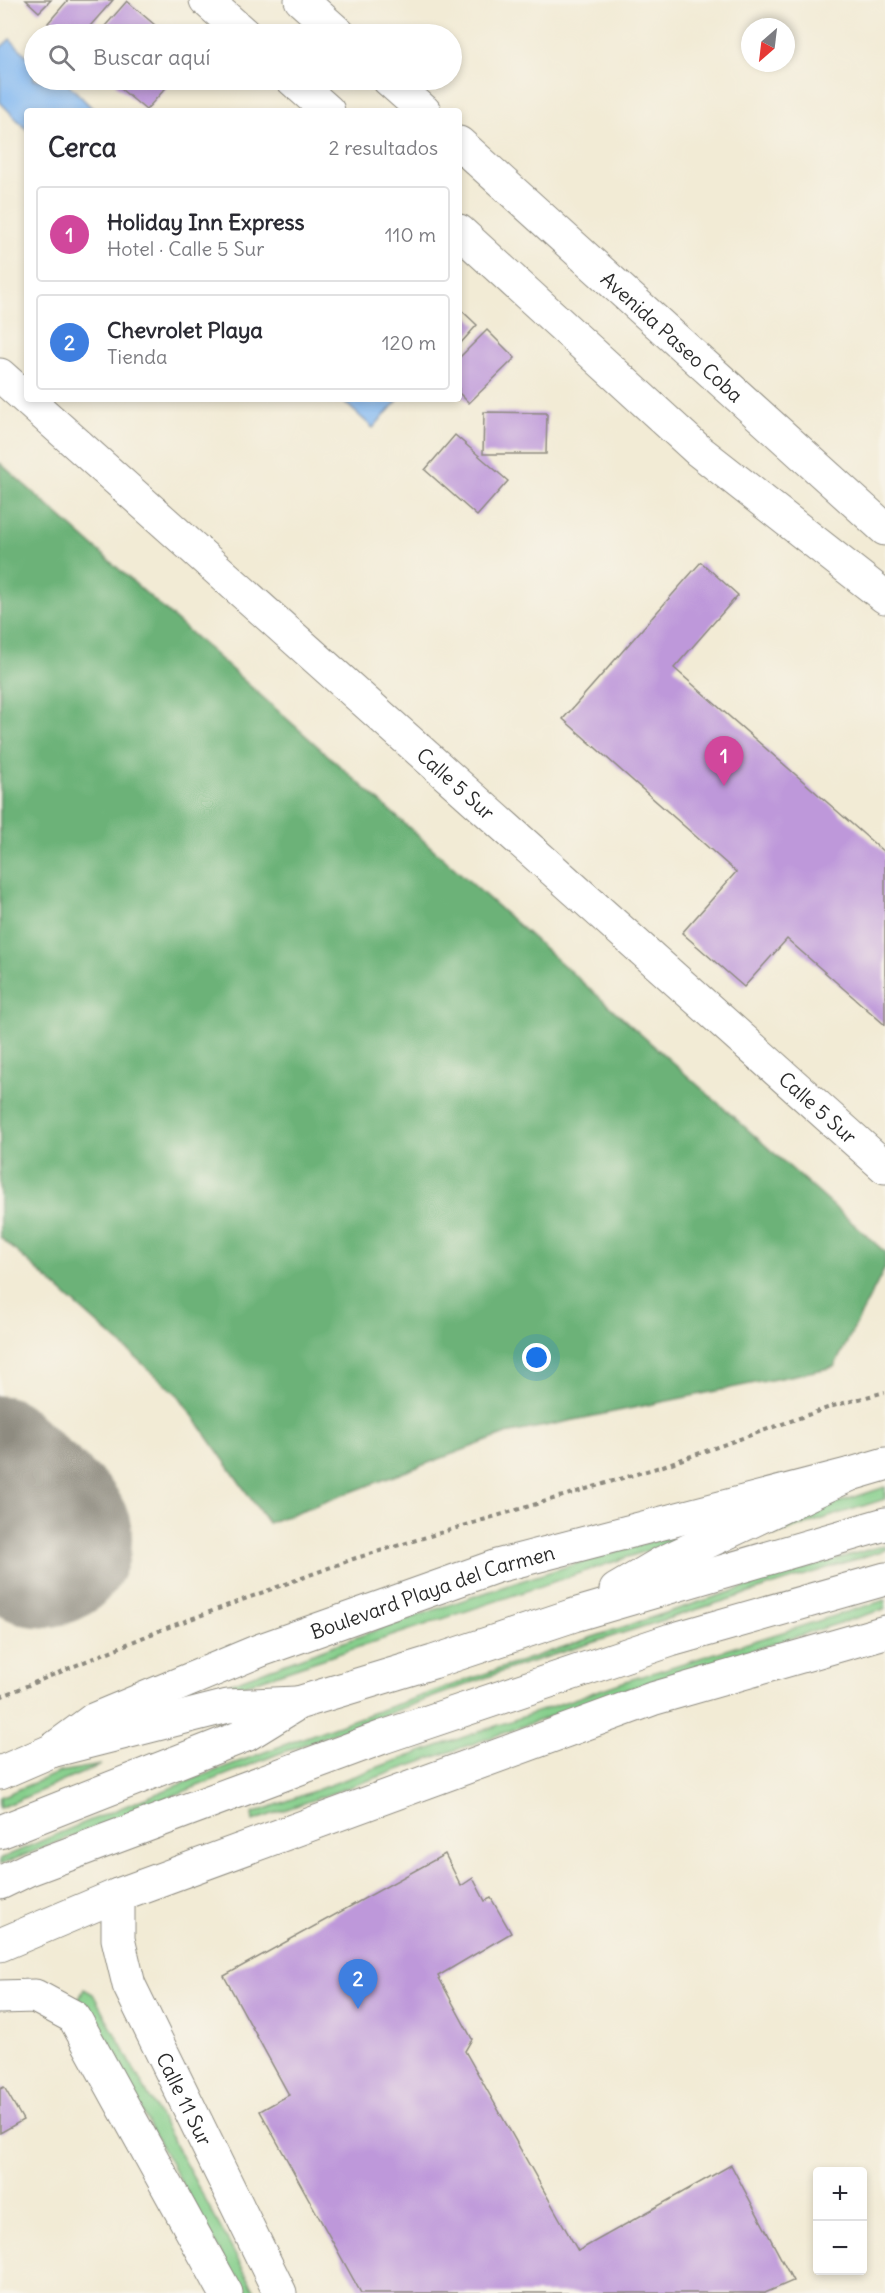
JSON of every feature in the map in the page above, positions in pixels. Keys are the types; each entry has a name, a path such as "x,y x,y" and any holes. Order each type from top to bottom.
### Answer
{"main road":[{"path":"206,0 233,24"},
{"path":"301,0 328,24"},
{"path":"304,90 325,108"},
{"path":"400,90 421,108"},
{"name":"Avenida Paseo Coba","path":"462,146 885,529"},
{"path":"462,234 699,451 885,597"},
{"name":"Calle 5 Sur","path":"0,375 24,396"},
{"name":"Calle 5 Sur","path":"30,402 885,1167"},
{"name":"Boulevard Playa del Carmen","path":"7,1767 51,1751 93,1720 261,1650 497,1566 851,1474 884,1462"},
{"path":"574,1615 662,1563 851,1474"},
{"path":"51,1751 228,1706 298,1703 433,1662 574,1615 885,1524"},
{"path":"0,1883 29,1869 383,1737 671,1640 885,1578"},
{"path":"0,1945 118,1895 652,1699 885,1632"},
{"path":"0,1832 246,1735 298,1703"},
{"name":"Calle 11 Sur","path":"118,1895 118,1939 129,1985 280,2293"},
{"path":"0,1997 35,1996 74,2017 226,2293"}],"path":[{"path":"0,1697 161,1630 353,1559 663,1466 833,1406 885,1392"}],"green space":[{"path":"0,463 885,1252 885,1268 834,1367 506,1434 268,1523 179,1396 0,1237"},
{"path":"885,1487 885,1499 773,1535 819,1509"},
{"path":"681,1533 700,1533 188,1704 210,1691 444,1607 562,1568"},
{"path":"885,1545 885,1550 512,1668 278,1754 0,1865 0,1859 60,1833 304,1737 637,1622"},
{"path":"885,1600 885,1609 626,1690 253,1821 252,1814 392,1762 623,1682"},
{"path":"101,1765 0,1808 0,1797 60,1772"},
{"path":"84,1989 93,1994 256,2293 243,2293 79,1999"}],"water":[{"path":"10,39 24,53 24,90 74,90 92,108 24,108 24,127 0,102 0,48"},
{"path":"344,402 396,402 373,428"}],"building":[{"path":"26,0 51,0 39,12"},
{"path":"68,0 113,0 92,24 48,23"},
{"path":"127,1 154,24 107,24"},
{"path":"122,90 164,90 148,108 144,108"},
{"path":"462,311 477,325 462,342"},
{"path":"487,330 515,358 469,403 462,396 462,355"},
{"path":"484,412 547,413 546,454 483,454"},
{"path":"455,435 508,481 477,516 425,470"},
{"path":"701,562 738,595 674,668 885,853 885,1025 787,939 744,987 682,933 736,872 563,719"},
{"path":"445,1854 461,1886 473,1878 485,1901 491,1898 511,1933 438,1976 472,2039 465,2051 578,2251 731,2165 793,2281 765,2293 361,2293 260,2111 289,2095 224,1976"},
{"path":"4,2087 23,2120 0,2133 0,2089"}],"taxiway":[{"path":"0,1445 72,1511 82,1531 82,1543 73,1564 54,1577 42,1578 29,1575 0,1552"}],"place":[{"name":"Holiday Inn Express","path":"724,786"},
{"name":"Chevrolet Playa","path":"358,2009"}]}
